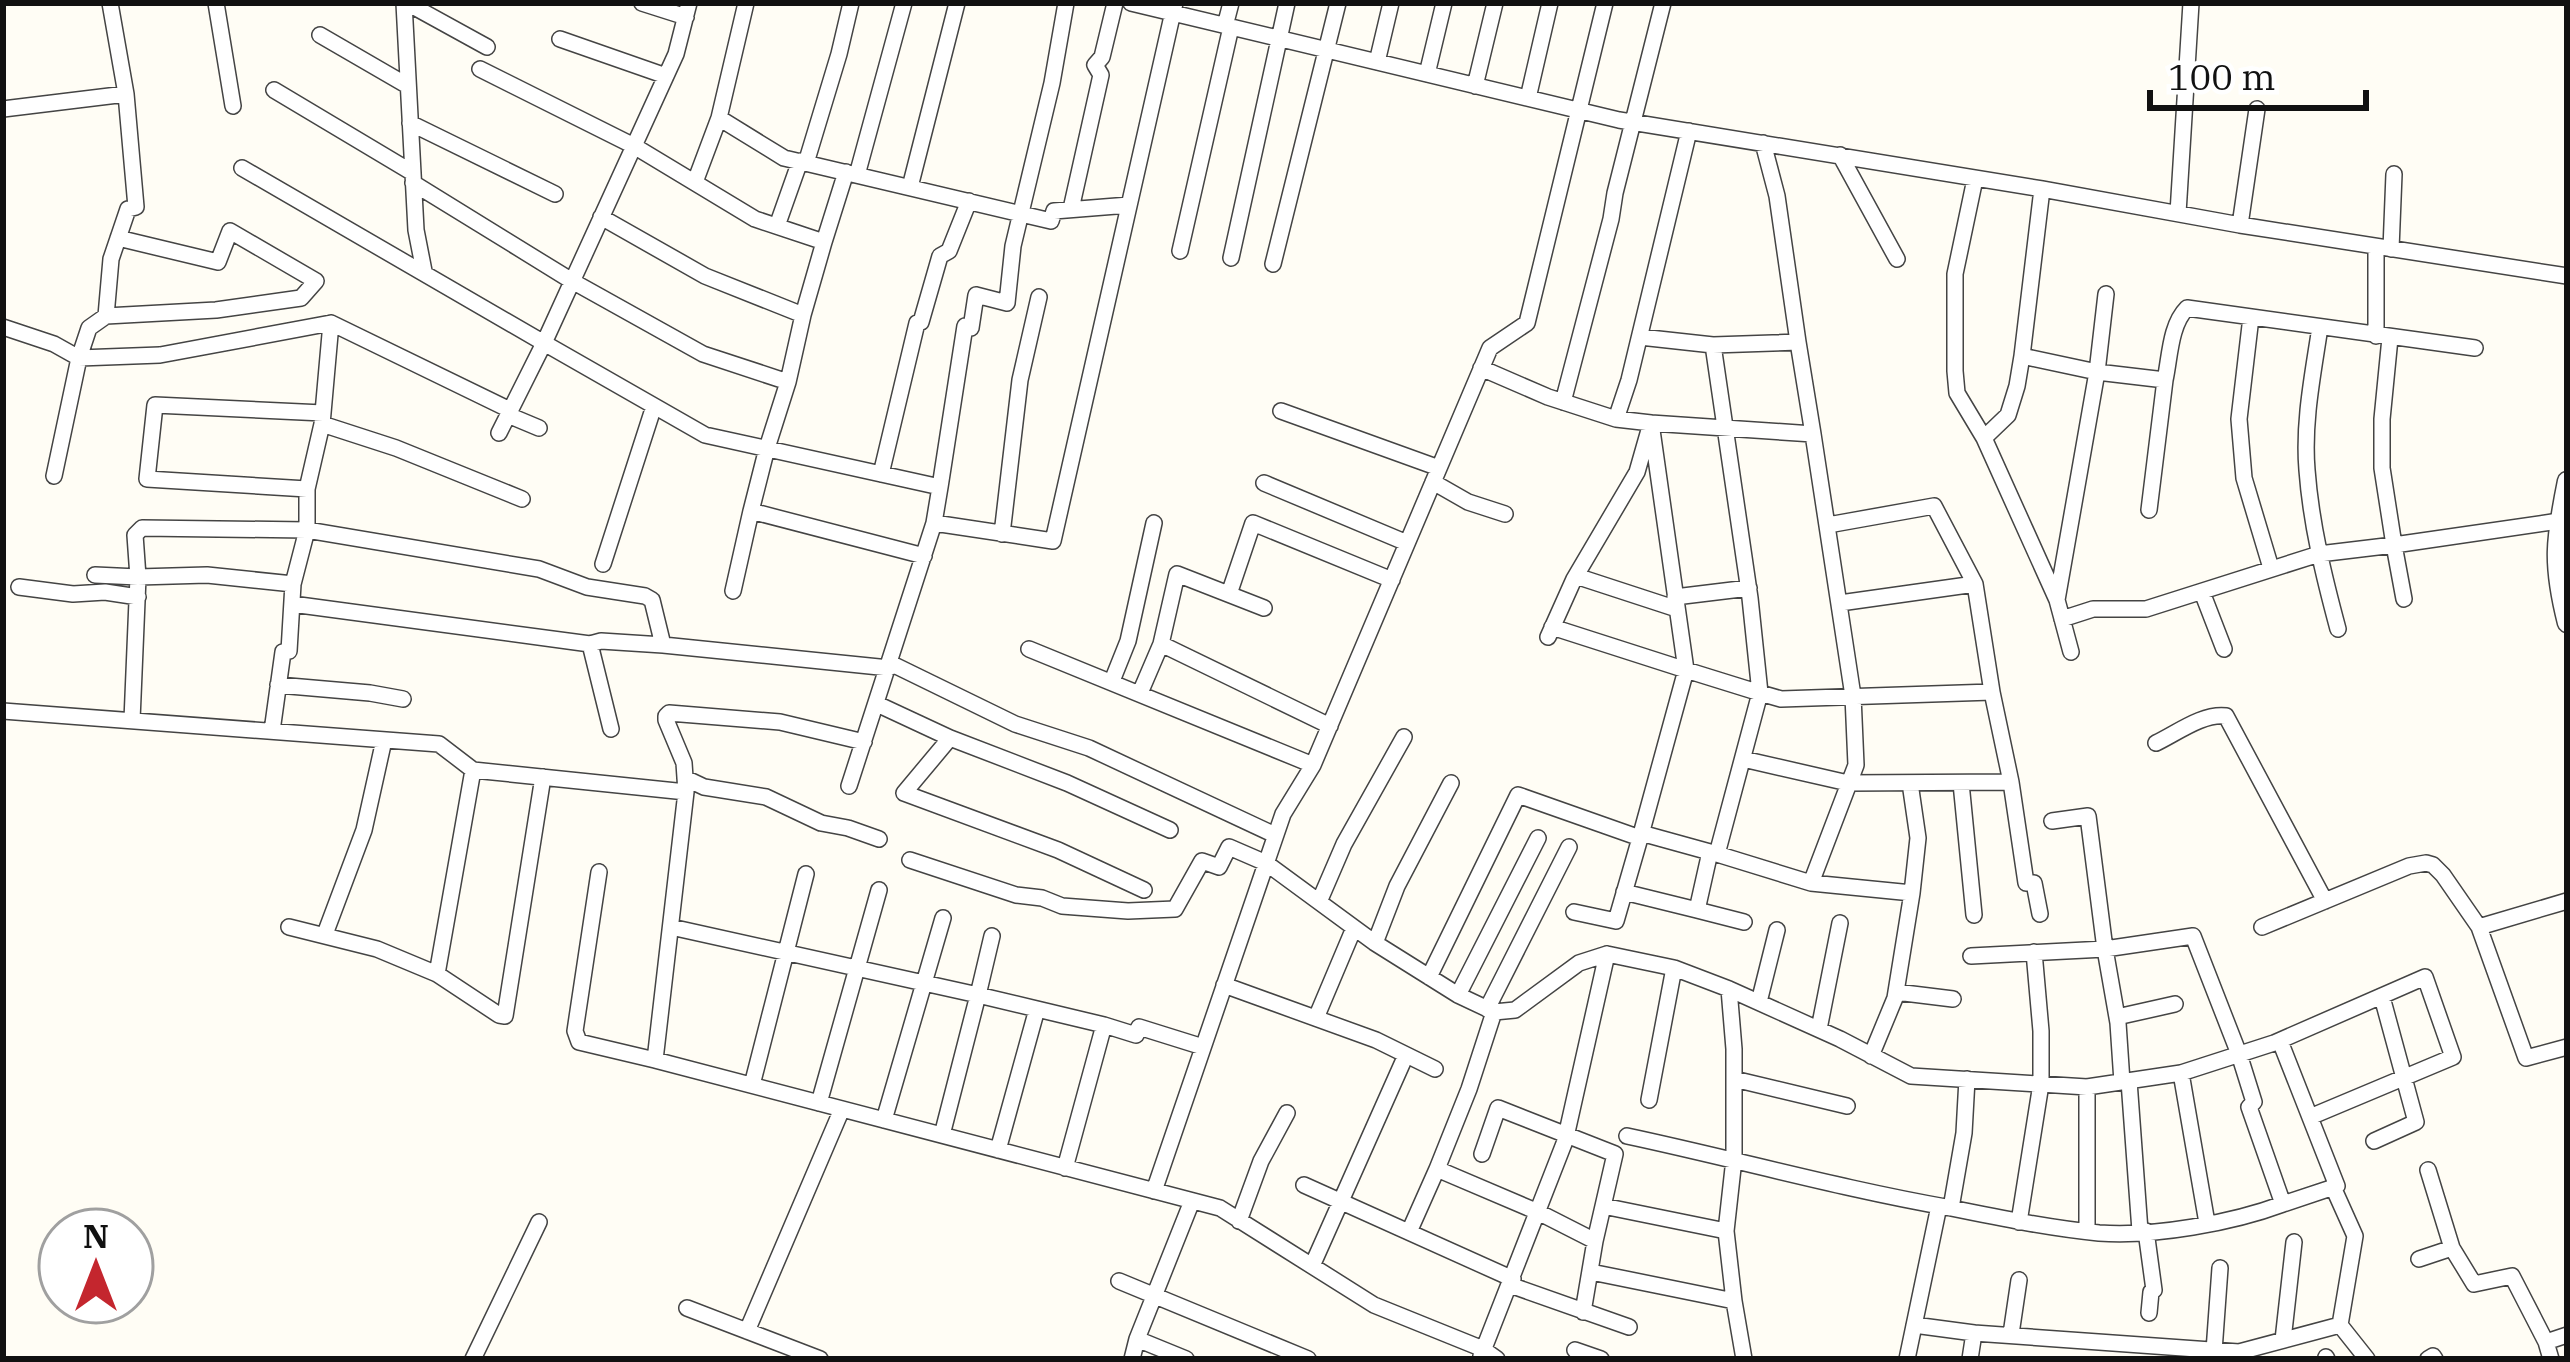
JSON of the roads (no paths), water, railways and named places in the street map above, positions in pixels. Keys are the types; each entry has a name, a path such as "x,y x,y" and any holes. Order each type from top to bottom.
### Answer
{"street":[{"path":"106,316 111,259 128,209 136,207 126,94 110,3"},
{"path":"216,3 232,106"},
{"path":"405,3 487,47"},
{"path":"405,3 416,230 424,271"},
{"path":"499,433 676,54 688,10 641,3"},
{"path":"694,182 718,118 746,3"},
{"path":"778,226 839,54 851,3"},
{"path":"733,591 766,448 824,242 852,174 904,3"},
{"path":"910,188 957,3"},
{"path":"849,786 934,523 964,326 971,328 976,295 1007,303 1013,245 1066,3"},
{"path":"1071,209 1100,75 1095,64 1102,57 1115,3"},
{"path":"1131,3 1174,8 1228,26 1634,122 2567,275"},
{"path":"1180,251 1231,3"},
{"path":"1232,258 1287,3"},
{"path":"1273,264 1338,3"},
{"path":"1377,62 1391,3"},
{"path":"1427,74 1444,3"},
{"path":"1475,86 1495,3"},
{"path":"1528,98 1550,3"},
{"path":"1154,1191 1283,814 1313,765 1490,348 1527,323 1605,3"},
{"path":"1563,402 1663,3"},
{"path":"2178,213 2191,3"},
{"path":"934,523 1053,541 1174,8"},
{"path":"320,35 408,86"},
{"path":"560,39 666,76"},
{"path":"480,70 634,146 755,219 824,242"},
{"path":"274,90 572,281 703,354 788,382"},
{"path":"3,109 126,94"},
{"path":"2240,225 2257,110"},
{"path":"718,118 784,158 1051,221 1054,211 1130,205"},
{"path":"410,123 555,194"},
{"path":"1616,419 1689,131"},
{"path":"1763,143 1778,196 1853,696 1856,765 1811,883"},
{"path":"1840,155 1897,259"},
{"path":"242,168 705,435 940,487"},
{"path":"2394,174 2383,248 2382,468 2404,599"},
{"path":"1976,178 1955,274 1957,393 1984,438 2057,600 2071,652"},
{"path":"1984,438 2008,415 2017,386 2042,189"},
{"path":"881,474 917,323 940,256 949,250 969,201"},
{"path":"602,217 705,276 803,315"},
{"path":"54,476 89,328 106,316 216,310 301,298 316,281 230,231 218,262 118,238"},
{"path":"2057,600 2106,294"},
{"path":"1002,534 1019,380 1039,297"},
{"path":"2149,510 2165,380 2175,327 2187,308 2475,348"},
{"path":"2251,317 2239,419 2244,478 2272,568"},
{"path":"272,731 283,652 289,651 293,584 307,530 307,489 323,418 331,323"},
{"path":"3,327 79,358 160,355 331,323 539,428"},
{"path":"2320,327 2308,405 2307,468 2319,554 2338,629"},
{"path":"1640,337 1713,345 1798,342"},
{"path":"1696,910 1760,692 1713,345"},
{"path":"2021,356 2165,380"},
{"path":"1481,368 1616,419 1813,434"},
{"path":"307,489 147,479 155,405 323,418 522,500"},
{"path":"603,564 654,406"},
{"path":"1282,411 1436,475 1468,502 1505,514"},
{"path":"1651,423 1637,472 1576,576 1550,632 1781,699 1992,692"},
{"path":"1574,912 1616,921 1686,670 1651,423"},
{"path":"2567,481 2554,558 2567,623"},
{"path":"1264,483 1408,543"},
{"path":"1828,525 1934,506 1975,584 2026,883 2034,883 2040,914"},
{"path":"751,511 924,556"},
{"path":"2062,619 2093,609 2146,609 2319,554 2559,521"},
{"path":"1112,681 1128,640 1154,524"},
{"path":"1229,594 1252,524 1392,580"},
{"path":"132,720 138,597 135,535 142,528 307,530 539,569 587,587 652,600 663,645"},
{"path":"94,574 207,574 293,584"},
{"path":"1140,693 1161,644 1178,574 1264,608"},
{"path":"1576,576 1676,603 1749,588"},
{"path":"1840,603 1975,584"},
{"path":"19,587 138,597"},
{"path":"2202,592 2224,650"},
{"path":"292,604 590,644 601,640 889,666 1015,724 1089,748 1276,835"},
{"path":"590,644 611,729"},
{"path":"1161,644 1330,726"},
{"path":"1029,649 1313,765"},
{"path":"278,685 403,699"},
{"path":"877,704 1170,830"},
{"path":"3,711 439,744 473,770 686,785 766,797 820,823 879,839"},
{"path":"655,1060 686,785 684,763 665,720 669,713 780,722 864,742"},
{"path":"2156,743 2211,716 2226,716 2325,901"},
{"path":"1319,902 1404,736"},
{"path":"950,738 904,793 1058,850 1144,890"},
{"path":"325,934 364,830 384,740"},
{"path":"1743,758 1848,783 2011,782"},
{"path":"437,974 473,770"},
{"path":"290,927 377,949 437,974 505,1016 543,777"},
{"path":"1375,943 1397,886 1451,783"},
{"path":"1871,1055 1896,992 1912,893 1918,838 1910,783"},
{"path":"1961,783 1974,915"},
{"path":"1429,976 1518,795 1641,836 1811,883 1912,893"},
{"path":"2052,821 2088,816 2154,1290 2149,1313"},
{"path":"1458,994 1538,838"},
{"path":"910,860 1062,906 1128,911 1175,909 1202,861 1219,867 1228,847 1266,863 1375,943 1490,1011 1515,1010 1579,963 1607,954 1674,968 1730,989 1911,1076 2087,1087 2181,1073 2280,1041 2425,977 2453,1057 2310,1117"},
{"path":"1409,1232 1469,1089 1490,1011 1569,847"},
{"path":"2262,927 2409,866 2433,865 2479,927 2525,1058 2567,1047"},
{"path":"599,872 575,1031 579,1042 1220,1208 1374,1304 1487,1356 1566,1136 1607,954"},
{"path":"752,1085 806,874"},
{"path":"819,1103 879,890"},
{"path":"1624,892 1744,922"},
{"path":"2479,927 2567,901"},
{"path":"884,1120 943,918"},
{"path":"1819,1030 1840,923"},
{"path":"671,927 1136,1035 1139,1027 1203,1047"},
{"path":"1316,1018 1354,928"},
{"path":"1759,1002 1777,930"},
{"path":"943,1136 992,936"},
{"path":"1971,956 2104,949 2193,936 2239,1054 2254,1102 2248,1107 2283,1204"},
{"path":"2019,1222 2041,1084 2034,952"},
{"path":"1649,1100 1674,968"},
{"path":"1224,985 1376,1040 1435,1069"},
{"path":"1730,989 1734,1159 1726,1231 1744,1359"},
{"path":"1896,992 1952,999"},
{"path":"2374,1142 2416,1122 2382,997"},
{"path":"2116,1017 2175,1004"},
{"path":"998,1150 1037,1009"},
{"path":"1065,1168 1104,1025"},
{"path":"1627,1136 1870,1194 2019,1222 2104,1233 2207,1223 2248,1217 2336,1186 2280,1041"},
{"path":"1312,1266 1406,1054"},
{"path":"2181,1073 2207,1223"},
{"path":"1734,1079 1847,1106"},
{"path":"1907,1359 1964,1133 1967,1079"},
{"path":"2087,1087 2087,1231"},
{"path":"1482,1154 1498,1108 1616,1154 1583,1312"},
{"path":"747,1331 842,1109"},
{"path":"1239,1221 1261,1161 1287,1113"},
{"path":"1437,1169 1595,1241"},
{"path":"2428,1170 2452,1248 2474,1284 2512,1276 2551,1359"},
{"path":"1304,1185 1511,1282 1629,1328"},
{"path":"2333,1187 2355,1236 2340,1324 2367,1359"},
{"path":"1132,1359 1192,1201"},
{"path":"1603,1206 1726,1231"},
{"path":"473,1359 539,1222"},
{"path":"2283,1340 2294,1242"},
{"path":"2419,1259 2452,1248"},
{"path":"2214,1351 2220,1268"},
{"path":"1591,1271 1734,1301"},
{"path":"2011,1334 2019,1280"},
{"path":"1119,1281 1308,1359"},
{"path":"687,1308 814,1358"},
{"path":"1913,1324 1974,1333 2239,1352 2340,1324"},
{"path":"1970,1359 1974,1333"},
{"path":"2546,1342 2567,1335"},
{"path":"1137,1339 1186,1359"},
{"path":"1575,1350 1600,1359"}]}
